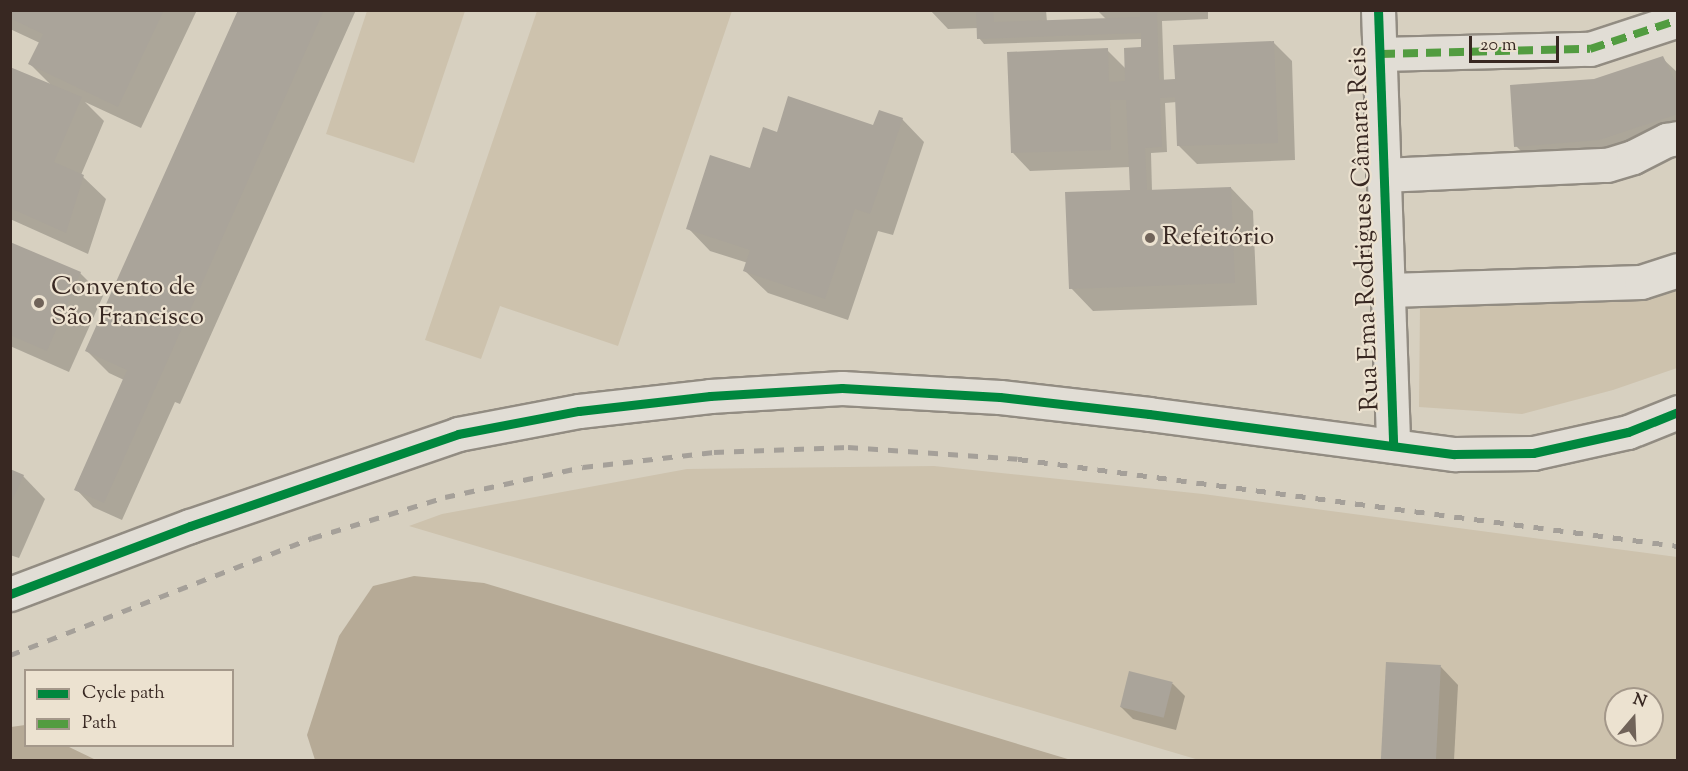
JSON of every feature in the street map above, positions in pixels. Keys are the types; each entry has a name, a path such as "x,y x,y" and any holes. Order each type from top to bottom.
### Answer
{"street":[{"name":"Rua Ema Rodrigues Câmara Reis","path":"1378,10 1393,446"},
{"path":"1380,54 1590,49 1677,20"},
{"path":"1383,175 1607,165 1633,157 1667,140 1677,138"},
{"path":"1389,290 1641,282 1677,270"},
{"path":"10,594 190,526 458,434 579,411 710,396 842,388 1000,397 1455,454 1533,453 1628,432 1677,412"}],"shaded area":[{"path":"367,11 465,11 414,163 326,134"},
{"path":"537,11 732,11 618,346 500,306 481,359 425,340"},
{"path":"1677,290 1677,368 1613,390 1522,414 1419,407 1420,305 1553,303"},
{"path":"934,466 1203,494 1677,557 1677,760 1199,760 409,526 442,514 687,469"},
{"path":"414,576 484,583 1071,760 315,760 307,735 339,636 373,586"},
{"path":"24,725 24,747 69,747 96,760 11,760 11,727"}],"building":[{"path":"10,10 164,10 118,107 28,64 43,34 10,18"},
{"path":"238,10 324,10 104,503 74,490 127,370 85,351"},
{"path":"976,10 993,10 994,22 1140,17 1140,10 1157,10 1159,80 1175,79 1173,45 1274,41 1278,143 1177,146 1175,97 1160,98 1162,147 1145,148 1147,190 1231,187 1235,283 1069,289 1065,192 1130,190 1126,100 1110,100 1111,150 1011,153 1007,52 1108,48 1109,82 1125,81 1124,48 1141,47 1141,33 977,39"},
{"path":"1663,56 1678,87 1678,114 1599,140 1514,147 1510,85 1594,79"},
{"path":"10,67 82,97 54,162 84,175 66,233 10,208"},
{"path":"788,96 873,125 879,110 903,118 870,214 855,209 825,299 743,271 750,250 686,229 710,155 750,168 763,127 777,132"},
{"name":"Convento de São Francisco","path":"10,242 81,272 47,351 10,335"},
{"path":"10,469 24,475 10,505"},
{"path":"1386,662 1441,665 1436,760 1381,760"},
{"path":"1129,671 1173,682 1164,718 1120,707"}],"railway":[{"path":"10,655 312,538 445,497 583,467 714,452 848,447 1018,459 1678,546"}],"marked path":[{"path":"1380,54 1590,49 1678,20"}],"cycle path":[{"path":"1378,10 1393,446"},
{"path":"10,594 190,526 458,434 579,411 710,396 842,388 1000,397 1454,454 1533,453 1628,432 1678,412"}],"place":[{"name":"Refeitório","path":"1150,238"},
{"name":"Convento de São Francisco","path":"39,303"}]}
